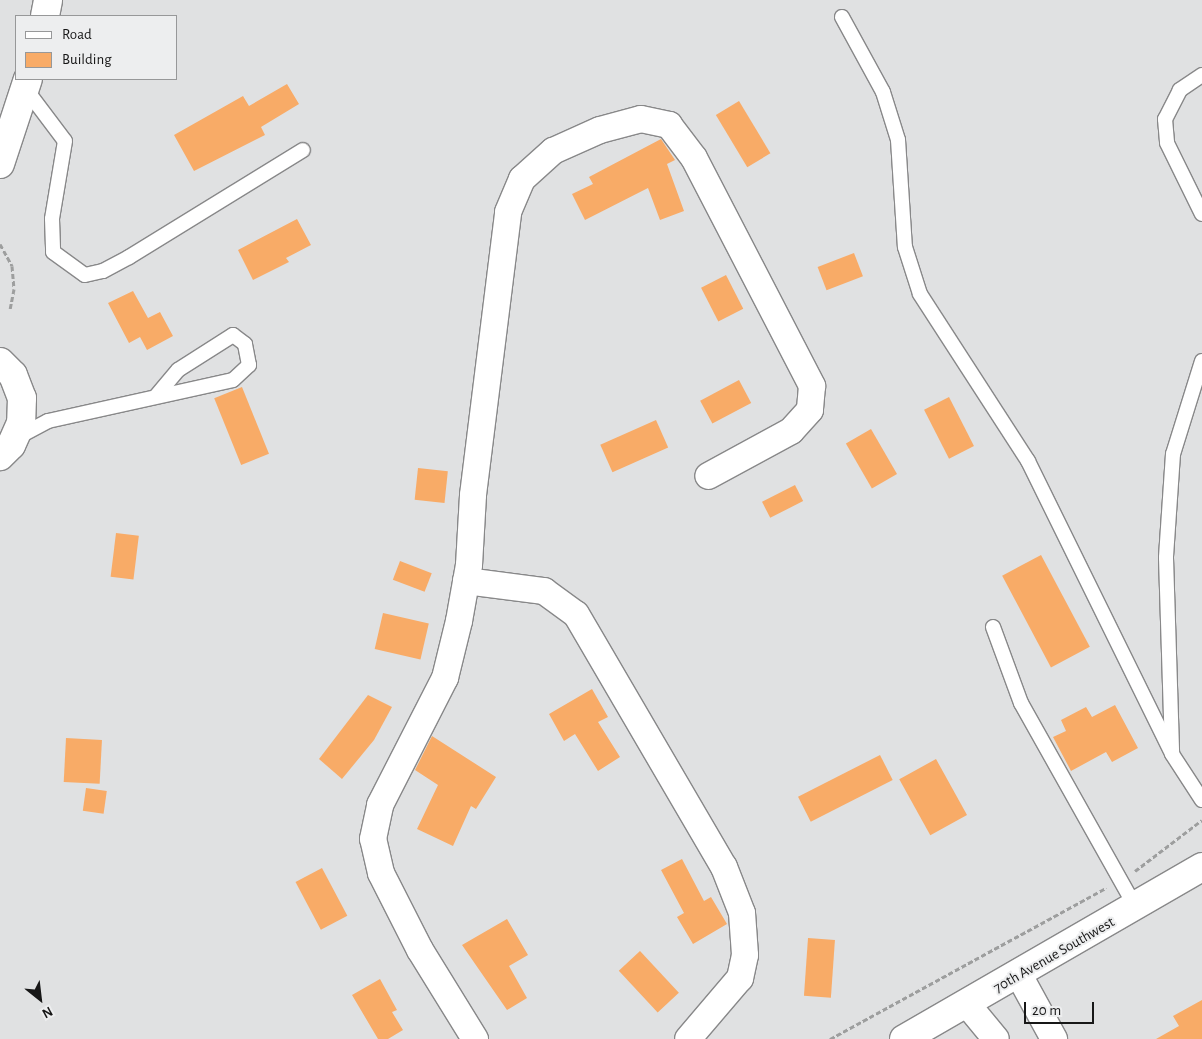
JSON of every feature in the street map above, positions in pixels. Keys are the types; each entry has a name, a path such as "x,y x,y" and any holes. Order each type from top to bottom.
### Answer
{"street":[{"path":"45,15 48,0"},
{"path":"0,164 26,83"},
{"path":"475,1039 416,941 381,873 373,839 380,805 445,678 466,581 473,495 508,212 522,179 553,151 600,130 641,119 670,125 694,158 812,386 810,410 790,431 708,476"},
{"path":"0,347 6,369 22,398 21,423 7,448"},
{"path":"466,581 544,591 576,614 724,867 742,913 745,955 740,978 688,1039"},
{"name":"70th Avenue Southwest","path":"904,1039 1200,873"},
{"path":"1019,975 1054,1039"},
{"path":"968,1004 996,1039"}],"lane":[{"path":"842,17 883,92 898,140 904,247 920,294 1028,461 1172,754 1202,800"},
{"path":"1202,75 1180,90 1165,119 1167,143 1202,214"},
{"path":"26,83 65,141 52,219 53,252 85,275 103,271 130,257 303,150"},
{"path":"7,448 48,421 132,405 157,395 233,380 249,365 245,344 233,335 178,370 157,395"},
{"path":"1172,754 1166,558 1172,454 1202,361"},
{"path":"993,627 1021,703 1107,851 1119,880 1136,908"}],"path":[{"path":"0,244 12,266 14,289 10,309"},
{"path":"830,1039 1119,880 1202,820"}],"building":[{"path":"287,84 299,104 261,127 265,135 194,171 174,135 243,96 249,106"},
{"path":"739,101 770,153 747,167 716,115"},
{"path":"661,139 675,160 667,164 684,211 660,220 648,188 585,220 572,194 593,184 589,177"},
{"path":"297,219 311,245 286,258 289,262 253,280 238,250"},
{"path":"854,253 863,276 827,290 818,267"},
{"path":"726,275 743,309 718,322 701,288"},
{"path":"133,291 148,318 160,312 173,336 147,350 140,337 129,343 108,303"},
{"path":"739,380 751,403 712,424 700,401"},
{"path":"242,387 269,454 241,465 214,398"},
{"path":"949,397 974,446 949,459 924,410"},
{"path":"656,420 668,447 612,472 600,445"},
{"path":"871,429 897,474 872,489 846,444"},
{"path":"418,468 448,471 444,503 415,500"},
{"path":"795,485 803,501 770,518 762,502"},
{"path":"116,533 139,536 133,579 111,577"},
{"path":"1041,555 1090,647 1051,667 1002,576"},
{"path":"400,561 432,573 425,592 393,580"},
{"path":"383,613 429,624 420,660 375,649"},
{"path":"592,689 608,717 598,722 620,757 598,771 575,734 564,741 549,714"},
{"path":"368,695 392,707 374,740 342,779 319,759"},
{"path":"1115,705 1138,748 1112,762 1106,752 1071,771 1053,737 1066,731 1061,720 1086,707 1092,717"},
{"path":"432,736 496,777 476,809 471,806 453,846 417,829 438,785 415,770"},
{"path":"66,738 102,740 100,784 64,782"},
{"path":"880,755 893,780 811,822 798,797"},
{"path":"936,759 967,815 930,835 899,779"},
{"path":"86,788 107,791 104,814 83,811"},
{"path":"682,859 704,901 711,897 727,924 693,944 677,917 684,913 661,870"},
{"path":"322,868 347,916 321,930 296,882"},
{"path":"507,919 528,955 509,966 527,998 507,1010 462,945"},
{"path":"808,938 835,940 831,998 804,996"},
{"path":"640,951 679,993 658,1012 619,971"},
{"path":"380,979 397,1010 392,1012 403,1030 388,1039 378,1039 352,995"},
{"path":"1202,1000 1202,1039 1156,1039 1179,1026 1173,1016"}]}
